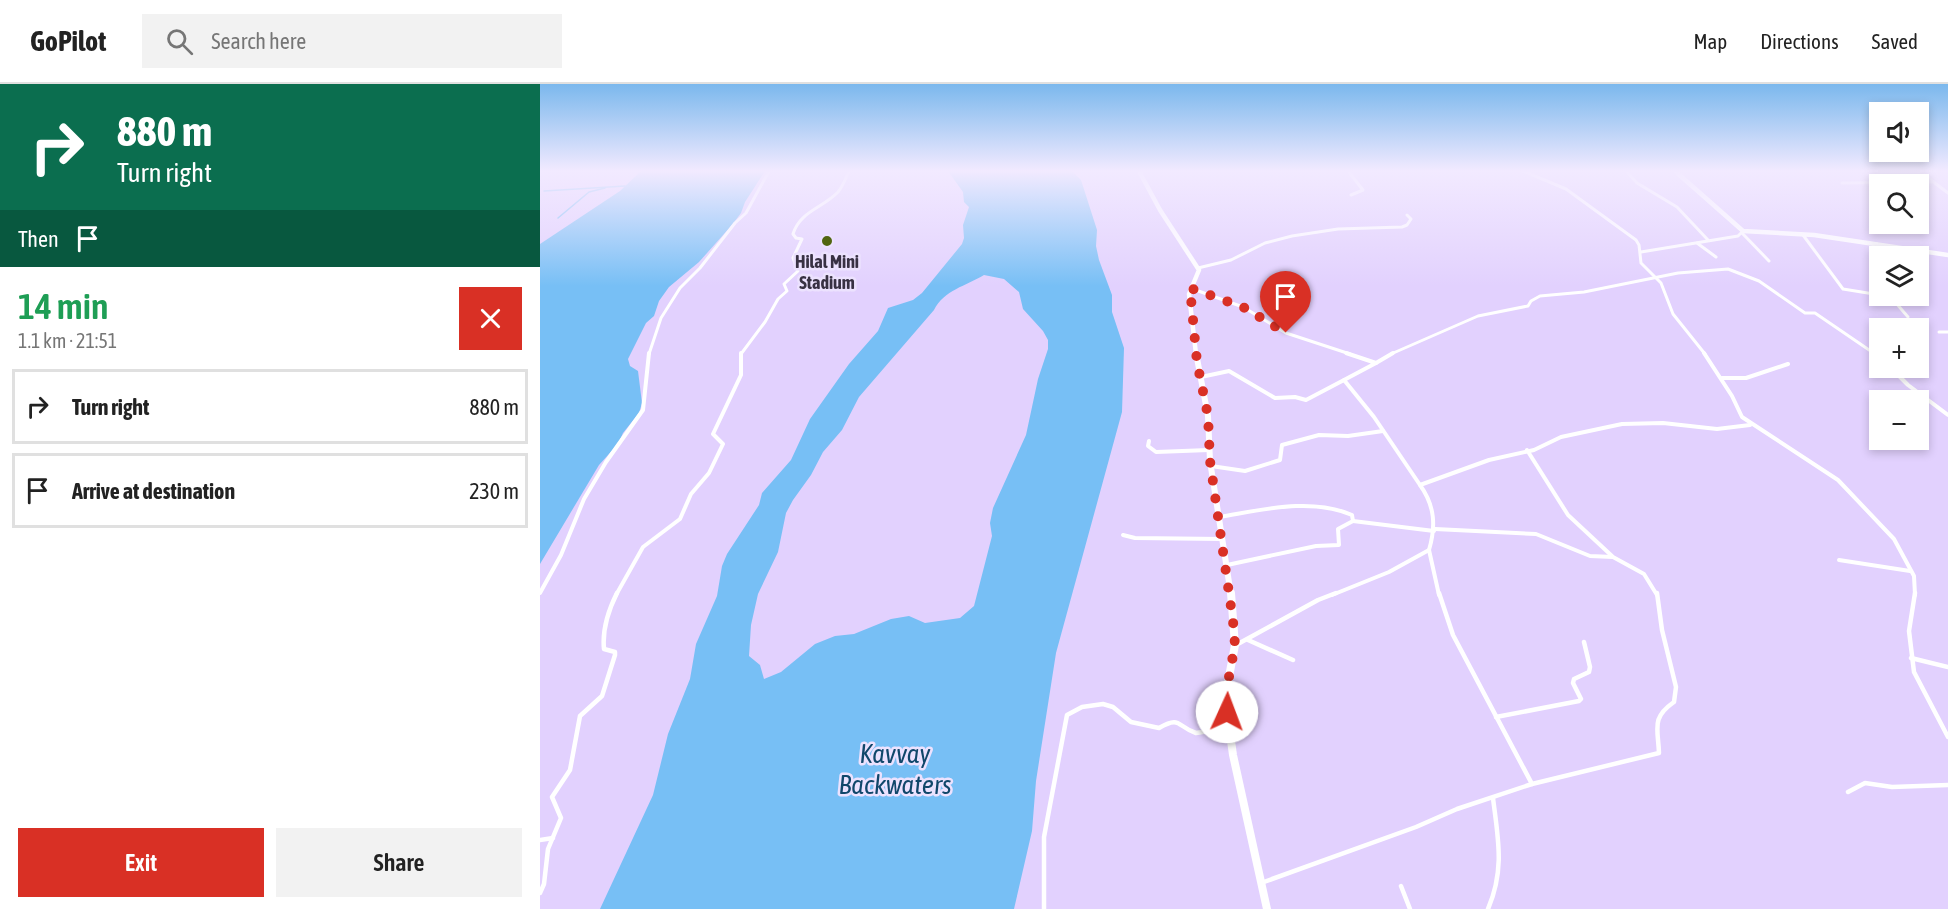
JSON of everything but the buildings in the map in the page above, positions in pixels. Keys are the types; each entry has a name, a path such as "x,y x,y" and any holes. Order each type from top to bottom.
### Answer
{"main road":[{"path":"1160,210 1198,268 1190,288 1194,339 1208,416 1209,450 1220,517 1235,645 1225,698 1233,755 1267,909"},
{"path":"1717,210 1742,232 1803,234 1948,255"}],"street":[{"path":"540,593 561,555 584,499 606,462 643,410 648,356 661,318 680,288 700,268 748,210"},
{"path":"540,893 552,838 561,818 552,797 570,770 580,717 602,696 615,654 615,652 604,649 602,643 603,630 614,601 644,546 677,524 685,512 691,492 706,478 723,444 713,434 741,375 741,353 765,322 778,299 787,291 784,284 798,271 793,258 802,238 796,238 792,234 794,226 813,210"},
{"path":"1595,210 1636,240 1641,252 1641,263 1655,277 1665,292 1673,314 1700,346 1742,417 1838,480 1894,539 1911,571 1916,586 1909,631 1911,657 1923,692 1948,737"},
{"path":"1679,210 1708,240"},
{"path":"1198,268 1231,260 1265,243 1292,236 1338,229 1402,227 1411,219 1407,215"},
{"path":"1641,252 1670,244 1681,245 1742,232 1769,261"},
{"path":"1803,234 1843,289 1869,293"},
{"path":"1697,242 1716,257"},
{"path":"1201,377 1229,371 1275,398 1295,397 1306,400 1403,347 1478,316 1528,306 1540,296 1584,292 1655,277 1724,269 1733,270 1759,281 1804,312 1815,313 1869,350"},
{"path":"1190,288 1243,307 1286,333 1376,363"},
{"path":"1899,306 1908,317"},
{"path":"1940,332 1948,332"},
{"path":"1721,378 1746,378 1788,364"},
{"path":"1901,378 1948,415"},
{"path":"1344,380 1432,502 1435,530 1430,550 1440,598 1453,635 1532,784"},
{"path":"1420,485 1489,460 1534,450 1561,437 1622,424 1663,423 1717,429 1750,424"},
{"path":"1211,466 1249,470 1280,460 1282,445 1319,435 1348,436 1383,431"},
{"path":"1149,441 1148,446 1156,452 1209,450"},
{"path":"1260,883 1416,827 1456,809 1532,784 1659,753 1658,717 1661,711 1674,702 1676,687 1662,630 1657,593 1644,574 1613,557 1568,515 1527,450"},
{"path":"1220,517 1258,510 1305,507 1346,511 1352,515 1353,521"},
{"path":"1226,565 1316,546 1339,544 1338,529 1353,521 1435,530 1536,534 1590,556 1613,557"},
{"path":"1123,535 1135,538 1222,539"},
{"path":"1235,645 1318,600 1389,572 1430,550"},
{"path":"1839,560 1911,571"},
{"path":"1247,640 1293,660"},
{"path":"1496,717 1579,701 1581,699 1573,683 1574,679 1589,672 1590,667 1584,642"},
{"path":"1911,657 1948,667"},
{"path":"1044,909 1044,837 1067,715 1071,711 1102,705 1112,706 1131,722 1159,728 1171,722 1179,722 1196,733 1229,728"},
{"path":"1848,792 1864,783 1892,787 1948,785"},
{"path":"1488,909 1497,888 1500,851 1493,798"},
{"path":"540,840 552,838"},
{"path":"1401,886 1410,909"}],"water":[{"path":"592,210 742,210 732,225 699,262 669,287 659,301 654,316 646,323 628,359 630,366 638,371 642,403 639,413 623,433 618,444 599,465 540,564 540,267 540,244"},
{"name":"Kavvay Backwaters","path":"968,210 1090,210 1097,230 1096,246 1099,260 1112,295 1112,312 1124,348 1122,412 1056,653 1036,781 1032,831 1014,909 600,909 653,795 668,734 690,679 696,644 717,596 722,566 727,554 759,505 762,493 791,460 810,419 849,364 878,331 888,308 913,300 922,293 962,244 963,225","holes":["984,275 1004,279 1019,292 1023,309 1043,331 1048,340 1048,349 1038,379 1026,435 993,508 990,523 992,536 974,606 960,618 925,623 909,616 891,619 854,634 835,636 815,644 781,672 764,679 760,665 749,656 751,625 758,594 778,552 786,513 823,452 842,430 859,397 938,303 956,289"]}],"waterway":[{"path":"558,218 568,210"}],"place":[{"name":"Hilal Mini Stadium","path":"827,241"}],"route":[{"path":"1227,712 1225,698 1235,645 1231,596 1210,461 1208,416 1197,362 1190,288 1243,307 1256,317 1286,333"}]}
